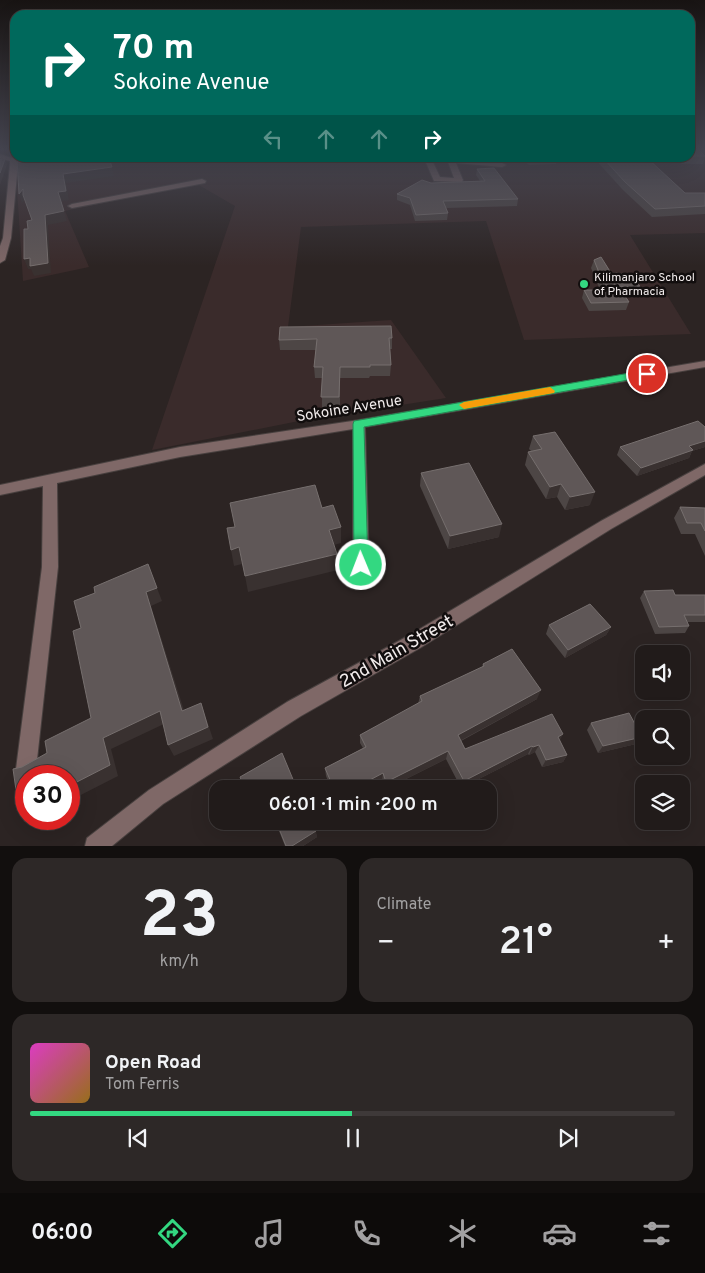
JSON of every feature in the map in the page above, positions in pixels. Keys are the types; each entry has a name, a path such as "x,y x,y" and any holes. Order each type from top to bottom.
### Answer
{"street":[{"path":"0,260 7,238 12,187"},
{"path":"72,206 168,187"},
{"name":"Sokoine Avenue","path":"0,490 180,452 358,424 705,364"},
{"path":"358,424 361,565"},
{"name":"2nd Main Street","path":"95,846 156,797 294,709 414,642 606,525 705,469"},
{"path":"26,765 50,568 50,479"}],"shaded area":[{"path":"17,187 180,187 65,211 89,267 23,281"},
{"path":"203,187 705,187 705,233 630,235 691,334 524,340 486,221 301,227 288,327 391,320 446,398 299,421 152,450 235,206"}],"building":[{"path":"19,187 65,187 66,191 58,192 64,211 45,215 48,263 30,266 30,258 24,259 24,229 28,229 27,221 32,220 23,195 23,189 19,194"},
{"path":"409,187 509,187 518,199 443,201 448,213 416,215 410,198 397,194"},
{"path":"631,187 679,187 685,193 705,193 705,206 655,209"},
{"path":"601,257 611,273 633,274 640,287 619,287 629,302 591,303 584,290 606,290 594,260"},
{"path":"391,326 392,338 389,338 391,365 340,367 339,397 321,397 323,367 314,367 317,339 279,340 280,327"},
{"path":"698,421 705,427 705,441 689,446 693,450 641,468 620,447"},
{"path":"555,432 595,492 570,497 561,484 550,487 528,452 542,449 533,436"},
{"path":"469,463 502,524 450,536 421,473"},
{"path":"315,485 322,508 333,505 341,527 329,530 337,554 245,576 239,547 231,550 227,528 235,527 230,503"},
{"path":"680,507 705,508 705,531 701,523 687,523"},
{"path":"148,564 157,588 146,592 182,711 201,703 208,727 168,745 160,711 103,738 110,765 80,780 80,765 26,765 47,753 45,741 91,718 73,631 81,628 74,601 95,593 94,587"},
{"path":"673,590 675,595 705,595 705,615 684,615 689,626 659,627 644,591"},
{"path":"590,604 611,627 568,650 549,625"},
{"path":"512,649 541,690 458,735 465,749 552,714 563,734 558,737 567,755 546,760 539,745 532,746 463,780 448,751 390,780 385,780 383,773 370,780 330,780 325,768 366,747 360,735 422,701 420,696 484,666 483,664"},
{"path":"629,713 635,724 635,739 603,746 591,723"},
{"path":"282,753 293,780 241,780 240,777"},
{"path":"280,830 316,830 292,846 286,846"}],"slow traffic":[{"path":"464,405 550,391"}],"place":[{"name":"Kilimanjaro School of Pharmacia","path":"584,284"}],"route":[{"path":"361,565 358,424 647,374"}]}
